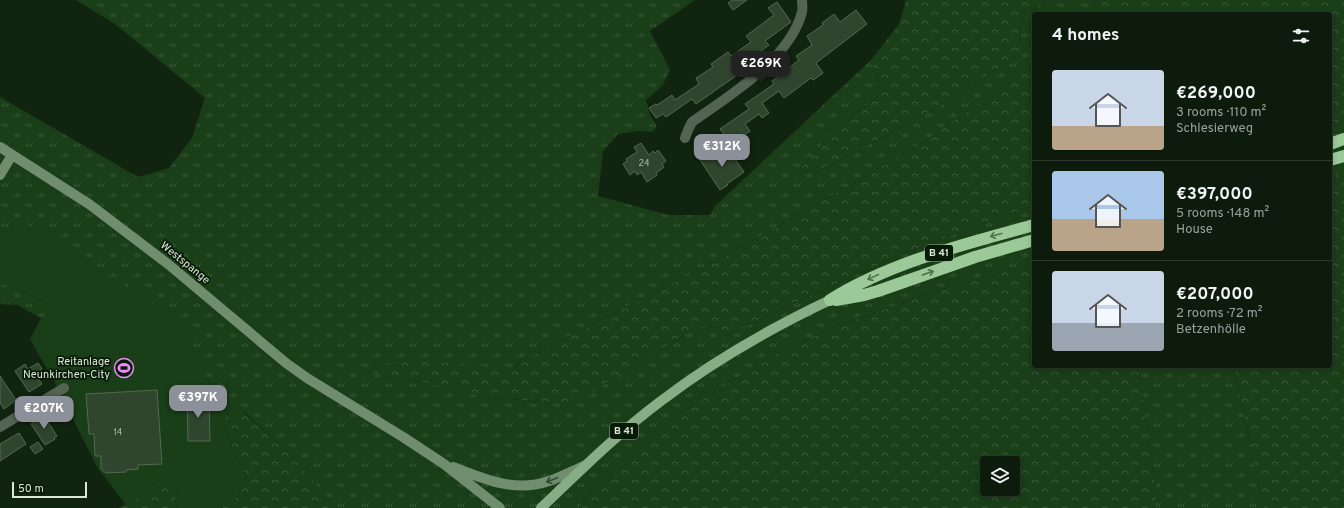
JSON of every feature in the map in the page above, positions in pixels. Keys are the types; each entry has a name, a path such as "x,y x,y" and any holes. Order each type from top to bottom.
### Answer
{"highway":[{"path":"1332,143 1344,139"},
{"path":"1332,159 1344,156"},
{"name":"B 41","path":"830,300 885,271 970,242 1032,226"},
{"name":"B 41","path":"830,300 864,295 878,291 974,257 1032,241"}],"main road":[{"name":"Westspange","path":"0,147 89,204 168,264 286,363 325,390 397,433 444,464"},
{"path":"0,175 12,155"},
{"name":"B 41","path":"541,508 649,410 697,375 760,335 830,300"},
{"path":"444,464 492,482 516,486 527,486 549,481 588,464"},
{"path":"444,464 500,508"},
{"path":"466,482 492,508"}],"street":[{"path":"685,138 692,122 740,88 765,68 782,49 793,32 802,12 802,0"},
{"path":"0,427 64,388"}],"green space":[{"path":"76,0 695,0 650,31 670,70 663,85 646,100 650,115 657,126 653,132 638,131 618,134 603,151 598,196 669,215 710,215 715,206 870,61 883,88 875,100 843,121 802,167 801,172 813,173 848,156 947,102 1025,50 1020,41 1019,33 1023,18 1046,0 1093,0 1096,12 1032,12 1032,68 1025,73 923,142 864,177 720,259 527,358 521,359 516,367 512,369 373,365 376,374 417,381 488,397 553,403 653,355 687,333 709,326 722,331 727,336 847,278 931,243 1032,206 1032,263 930,293 829,329 772,356 679,414 603,477 579,508 335,508 294,458 243,411 226,411 195,356 186,329 0,236 0,97 138,177 169,168 192,138 205,98 115,24"},
{"path":"906,0 1046,0 1023,18 1019,33 1020,41 1025,50 947,102 848,156 813,173 801,172 802,167 843,121 875,100 883,88 870,61 899,24"},
{"path":"1093,0 1344,0 1344,122 1332,126 1332,12 1096,12"},
{"path":"1032,67 1032,206 931,243 847,278 727,336 722,331 709,326 687,333 578,400 553,403 488,397 417,381 376,374 369,368 373,365 400,366 407,360 512,369 517,367 521,359 527,358 720,259 923,142"},
{"path":"1344,122 1344,172 1332,176 1332,126"},
{"path":"1344,172 1344,508 1264,508 1234,368 1332,368 1332,176"},
{"name":"Reitanlage Neunkirchen-City","path":"17,222 29,225 166,311 186,329 196,356 207,379 226,411 226,431 236,457 247,476 238,496 221,508 178,508 175,501 179,488 172,483 156,488 126,505 97,467 54,381 30,339 41,318 49,315 52,307 41,300 0,283 0,236 6,228"},
{"path":"1032,263 1032,368 1138,368 1156,490 1156,508 579,508 603,477 679,414 772,356 829,329 930,293"},
{"path":"0,283 41,300 52,307 49,315 41,318 17,305 0,304"},
{"path":"1138,368 1234,368 1264,508 1156,508 1156,490"},
{"path":"226,411 242,411 294,458 335,508 221,508 238,496 247,476 236,457 226,431"},
{"path":"172,483 179,487 175,501 178,508 118,508 156,488"}],"building":[{"path":"732,0 747,0 733,10 728,3"},
{"path":"777,2 791,22 765,41 769,45 743,64 744,65 737,70 740,73 696,104 692,99 666,117 663,114 656,118 649,108 656,104 657,105 672,95 675,100 699,84 696,78 713,67 711,64 728,52 731,56 751,42 746,36 774,15 768,8"},
{"path":"856,10 867,24 816,63 823,73 813,80 811,78 784,98 779,91 762,103 769,113 762,118 759,114 745,124 750,131 738,139 741,143 734,148 720,129 749,109 745,104 774,84 772,81 799,60 796,56 812,45 807,36 823,25 822,23 834,14 840,22"},
{"path":"641,143 649,155 653,151 655,153 658,150 666,161 662,164 664,167 656,173 657,175 647,182 641,172 637,175 635,171 630,175 623,164 627,161 626,159 637,152 634,147"},
{"path":"728,149 744,172 720,190 698,157 705,152 711,160"},
{"path":"38,363 42,369 35,374 42,384 29,392 15,371 25,364 28,369"},
{"path":"0,376 16,400 4,409 0,403"},
{"path":"157,390 162,464 138,465 138,469 126,470 126,472 106,473 101,469 101,456 95,456 94,434 89,434 86,394"},
{"path":"187,397 209,397 210,441 188,441"},
{"path":"44,416 57,436 45,445 31,424"},
{"path":"19,433 26,444 0,461 0,444"},
{"path":"38,442 43,449 35,454 30,447"}],"place":[{"name":"Reitanlage Neunkirchen-City","path":"124,368"}]}
